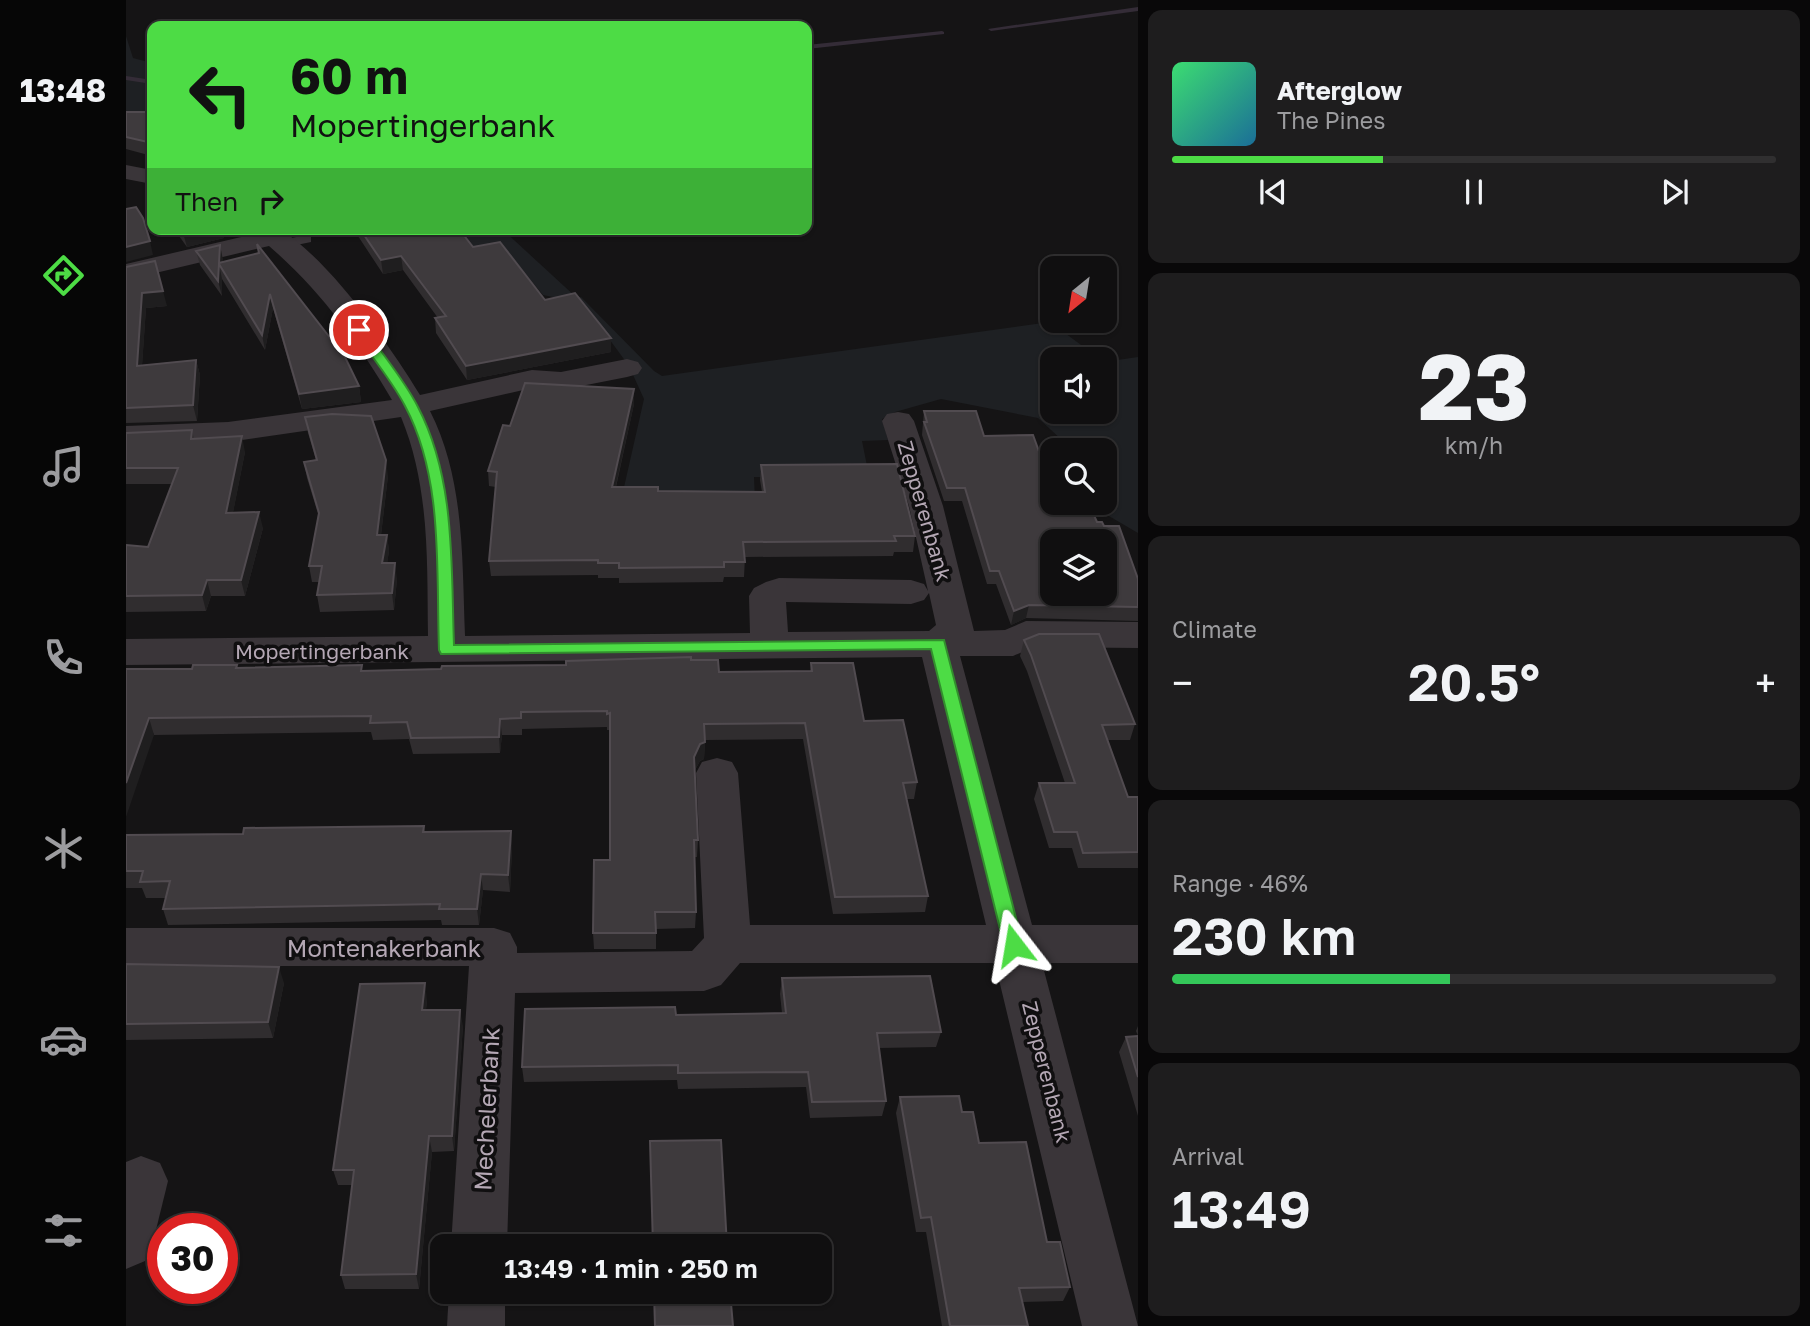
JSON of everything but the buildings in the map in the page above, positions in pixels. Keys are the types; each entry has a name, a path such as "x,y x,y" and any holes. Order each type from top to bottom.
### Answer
{"street":[{"path":"126,172 147,176"},
{"path":"126,272 282,237 327,289 371,345 412,406 428,448 441,508 447,650"},
{"path":"126,436 228,432 412,406 532,379 561,381 626,368"},
{"name":"Zepperenbank","path":"898,421 926,506 956,629 938,644 1111,1326"},
{"path":"771,645 767,596 779,590 911,592"},
{"name":"Mopertingerbank","path":"126,652 1013,643 1026,634 1138,635"},
{"path":"717,773 729,944 1138,944"},
{"name":"Montenakerbank","path":"126,947 494,947 492,973 704,971 729,944"},
{"name":"Mechelerbank","path":"480,1234 492,973"},
{"path":"126,1242 141,1181"},
{"path":"476,1326 477,1304"}],"shaded area":[{"path":"126,36 133,58 147,62 147,112 126,113"},
{"path":"464,235 509,235 577,298 581,297 662,376 1040,323 1040,333 1065,333 1084,347 1040,347 1040,420 941,399 895,412 882,419 888,440 862,441 869,476 754,477 755,502 622,496 644,399 629,366 607,336 568,300 543,295 502,246 477,251"},
{"path":"1138,357 1138,533 1107,515 1117,515 1117,438 1060,438 1045,424 1117,424 1117,360"}],"waterway":[{"path":"991,29 1138,9"},
{"path":"812,46 942,33"},
{"path":"126,78 147,81"}],"route":[{"path":"359,330 412,406 428,448 441,508 447,650 938,644 1014,945"}]}
